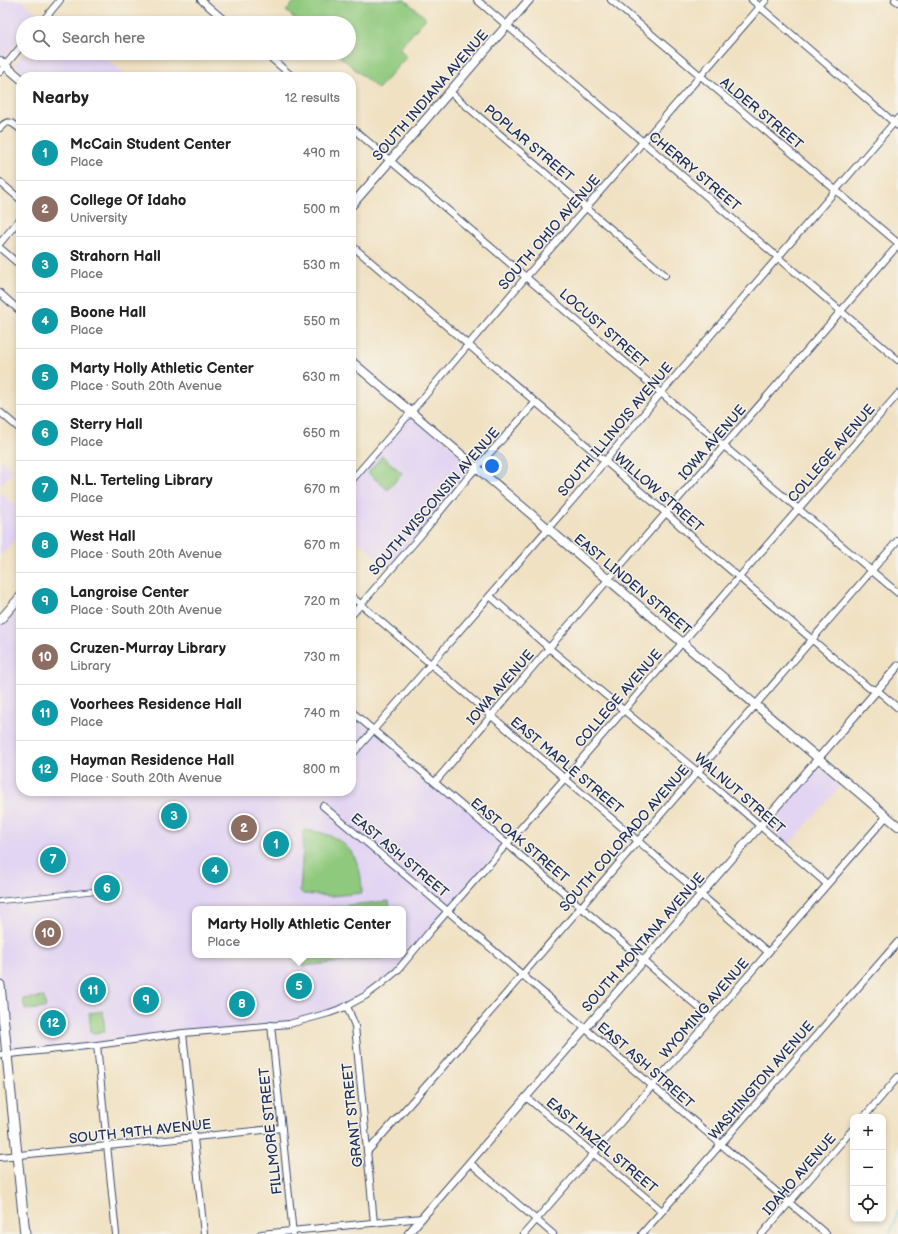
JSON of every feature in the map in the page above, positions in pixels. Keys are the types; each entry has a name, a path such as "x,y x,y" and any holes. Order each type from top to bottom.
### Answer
{"main road":[{"name":"SOUTH INDIANA AVENUE","path":"356,200 529,0"},
{"path":"2,66 16,76"},
{"name":"EAST LINDEN STREET","path":"356,365 898,826"},
{"path":"0,620 16,602"},
{"path":"0,985 3,1054 18,1155 25,1234"}],"street":[{"path":"47,16 60,0"},
{"path":"201,0 220,16"},
{"name":"CHERRY STREET","path":"477,0 898,360"},
{"name":"ALDER STREET","path":"611,0 898,244"},
{"path":"752,0 897,122"},
{"name":"SOUTH OHIO AVENUE","path":"356,473 411,412 766,0"},
{"path":"2,66 16,51"},
{"path":"273,60 287,72"},
{"name":"POPLAR STREET","path":"450,92 665,275"},
{"path":"0,128 7,122 13,123 16,126"},
{"name":"SOUTH ILLINOIS AVENUE","path":"356,750 490,596 835,190 897,122"},
{"name":"LOCUST STREET","path":"356,131 898,594"},
{"path":"0,182 16,196"},
{"path":"0,243 16,224"},
{"name":"IOWA AVENUE","path":"435,782 898,244"},
{"path":"0,248 16,262"},
{"name":"WILLOW STREET","path":"356,249 812,639 870,688 877,690 898,708"},
{"path":"0,294 16,308"},
{"name":"COLLEGE AVENUE","path":"3,1054 97,1045 183,1033 289,1024 329,1013 347,1006 381,984 396,972 898,394"},
{"name":"SOUTH WISCONSIN AVENUE","path":"356,610 476,468 535,403"},
{"path":"0,412 16,426"},
{"name":"SOUTH COLORADO AVENUE","path":"367,1152 898,540"},
{"name":"WALNUT STREET","path":"490,596 549,648 698,772 827,884"},
{"name":"EAST MAPLE STREET","path":"356,600 768,952"},
{"name":"SOUTH MONTANA AVENUE","path":"412,1233 422,1218 898,666"},
{"name":"EAST OAK STREET","path":"356,715 711,1018"},
{"name":"EAST ASH STREET","path":"323,806 826,1234"},
{"name":"WYOMING AVENUE","path":"524,1234 886,817"},
{"path":"0,901 95,891"},
{"name":"WASHINGTON AVENUE","path":"642,1234 720,1144 897,946"},
{"name":"GRANT STREET","path":"347,1006 355,1026 374,1223"},
{"name":"FILLMORE STREET","path":"271,1025 293,1232"},
{"path":"183,1033 204,1234"},
{"path":"97,1045 116,1234"},
{"path":"867,1114 898,1077"},
{"name":"EAST HAZEL STREET","path":"526,1097 662,1211"},
{"name":"SOUTH 19TH AVENUE","path":"0,1157 282,1128"},
{"name":"IDAHO AVENUE","path":"762,1234 850,1133"},
{"path":"470,1163 553,1234"},
{"path":"261,1234 422,1218"}],"shaded area":[{"path":"0,0 22,0 40,16 16,16 16,44 5,57 0,54"},
{"path":"18,60 108,60 122,72 23,72 14,64"},
{"path":"411,412 477,468 391,569 356,539 356,475"},
{"path":"0,460 13,471 0,486"},
{"path":"0,492 16,506 16,538 0,557"},
{"path":"16,602 16,796 356,796 356,715 507,844 397,971 343,1008 289,1024 7,1054 0,985 0,620"},
{"path":"820,767 841,785 789,845 768,827"}],"green space":[{"path":"296,0 405,0 426,18 399,49 407,56 378,89 344,60 356,60 356,16 292,16 286,11"},
{"path":"382,456 402,473 388,490 368,473"},
{"path":"304,830 330,835 348,848 354,856 358,867 362,893 331,896 303,894 300,891"},
{"path":"389,901 390,906 341,906"},
{"path":"302,958 385,958 303,966"},
{"path":"44,997 46,1008 25,1010 23,999"},
{"path":"103,1011 105,1032 91,1033 89,1013"}],"waterway":[{"path":"890,1234 898,1211"}],"place":[{"name":"Strahorn Hall","path":"174,816"},
{"name":"College Of Idaho","path":"244,828"},
{"name":"McCain Student Center","path":"276,844"},
{"name":"N.L. Terteling Library","path":"53,860"},
{"name":"Boone Hall","path":"215,870"},
{"name":"Sterry Hall","path":"107,888"},
{"name":"Cruzen-Murray Library","path":"48,933"},
{"name":"Marty Holly Athletic Center","path":"299,986"},
{"name":"Voorhees Residence Hall","path":"93,990"},
{"name":"Langroise Center","path":"146,1000"},
{"name":"West Hall","path":"242,1004"},
{"name":"Hayman Residence Hall","path":"53,1023"}]}
